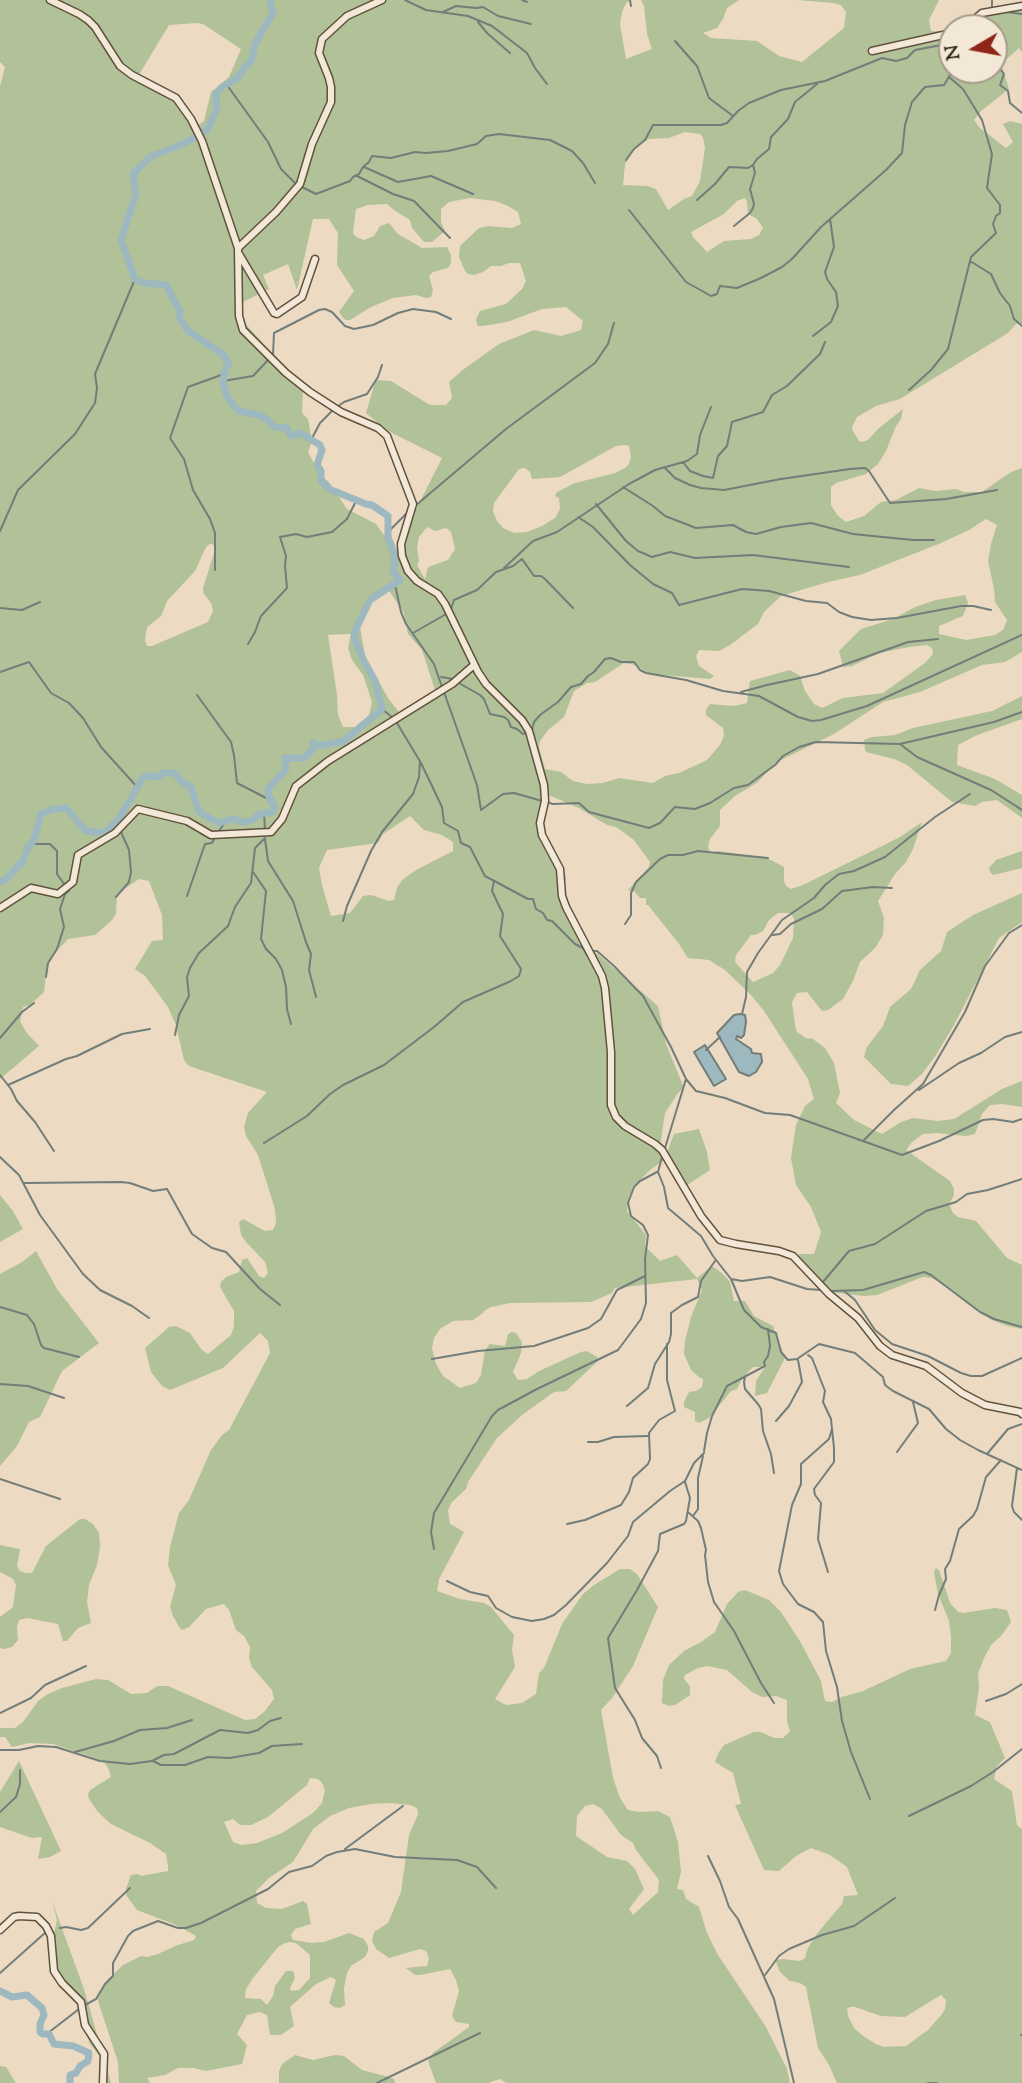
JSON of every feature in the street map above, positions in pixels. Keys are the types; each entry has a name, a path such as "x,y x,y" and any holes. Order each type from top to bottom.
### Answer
{"street":[{"path":"50,0 88,20 120,66 176,98 196,127 202,141 238,250 274,313 277,314 302,297 315,259"},
{"path":"382,0 347,16 321,39 319,52 331,86 331,102 312,144 300,184 238,250 239,316 243,330 286,373 310,392 341,412 378,428 387,436 413,504 401,544 408,571 417,581 438,594 486,684 522,720 529,731 544,785 545,801 540,823 542,835 560,869 562,896 566,907 605,988 611,1052 611,1105 616,1117 662,1150 701,1216 720,1240 793,1256 829,1294 858,1318 880,1346 892,1355 926,1366 961,1393 985,1405 1022,1414"},
{"path":"981,14 1022,6"},
{"path":"872,51 938,36"},
{"path":"0,908 31,888 58,894 73,882 78,855 115,833 138,809 187,821 211,835 271,832 282,819 296,786 328,761 452,684 474,665"},
{"path":"0,1930 14,1917 32,1916 42,1921 51,1936 54,1971 62,1983 82,2002 85,2025 103,2054 103,2083"}],"green space":[{"path":"0,0 631,0 626,3 620,24 626,59 652,49 641,0 739,0 727,8 717,28 703,33 711,38 757,41 779,56 802,62 844,28 846,12 841,5 833,3 798,0 939,0 929,20 931,31 938,31 938,84 1007,84 1009,89 974,120 1006,148 1013,142 1003,124 1010,121 1022,124 1022,324 1016,324 1008,333 900,399 876,406 857,417 852,427 862,442 868,440 903,409 901,419 878,464 866,474 831,487 831,505 846,522 864,516 881,502 896,500 919,488 982,492 1011,472 1022,468 1022,652 1005,662 982,665 920,692 883,702 834,734 775,763 758,782 735,796 720,810 720,826 708,846 710,853 719,851 767,858 784,867 784,881 791,889 900,837 922,822 906,862 878,901 884,918 883,935 875,948 860,962 843,999 828,1010 822,1011 807,992 797,993 792,1002 795,1025 797,1032 825,1048 834,1063 840,1093 836,1103 854,1120 882,1134 913,1118 938,1121 954,1119 1002,1089 1022,1081 1022,1107 990,1105 982,1114 975,1134 923,1134 906,1150 950,1181 954,1189 949,1204 953,1213 958,1217 976,1221 1007,1258 1022,1265 1022,1329 990,1319 932,1278 923,1277 877,1295 821,1291 800,1261 799,1254 814,1254 821,1232 811,1207 796,1185 791,1158 796,1125 805,1106 814,1099 808,1079 751,995 725,970 709,960 688,958 646,905 646,898 640,898 635,892 628,890 649,867 650,862 634,840 616,827 546,794 543,827 566,877 563,899 581,940 658,1006 666,1044 684,1088 665,1113 660,1146 666,1155 674,1134 699,1129 707,1152 710,1170 684,1187 665,1159 650,1170 633,1187 627,1211 646,1235 645,1246 660,1261 677,1255 697,1278 712,1266 722,1273 730,1282 734,1301 745,1301 754,1316 773,1326 785,1358 767,1393 755,1396 756,1381 765,1367 753,1367 737,1389 731,1391 709,1418 699,1423 695,1421 695,1412 684,1407 684,1402 689,1392 702,1387 703,1379 691,1370 684,1354 691,1317 702,1290 697,1279 615,1288 612,1293 591,1302 510,1303 491,1307 473,1320 453,1321 440,1329 432,1348 436,1364 443,1376 460,1388 476,1383 481,1375 485,1350 490,1344 505,1346 508,1334 512,1332 516,1333 522,1342 521,1353 513,1372 518,1380 527,1379 581,1352 587,1351 597,1357 598,1361 566,1391 554,1392 522,1415 497,1438 466,1489 452,1502 448,1510 450,1524 464,1532 439,1579 437,1591 491,1607 514,1635 512,1650 515,1667 495,1699 506,1705 522,1703 536,1694 539,1673 544,1668 562,1624 583,1594 620,1569 630,1569 637,1574 658,1607 633,1666 601,1710 613,1778 620,1798 628,1810 658,1811 670,1817 678,1842 681,1872 677,1889 683,1890 686,1899 699,1907 707,1933 718,1955 766,2027 787,2069 790,2083 506,2083 500,2079 488,2083 436,2083 428,2061 433,2053 469,2027 469,2024 456,2022 452,2016 459,1991 450,1969 415,1975 406,1968 427,1966 429,1958 426,1951 420,1949 389,1958 376,1949 372,1941 374,1932 388,1923 401,1892 409,1835 418,1814 417,1808 410,1805 389,1803 349,1808 330,1816 313,1829 293,1862 269,1878 256,1891 257,1903 266,1908 282,1909 303,1901 307,1904 311,1924 295,1929 291,1935 293,1940 324,1942 349,1933 364,1939 368,1951 347,1973 345,2005 340,2008 329,2003 336,1980 331,1977 316,1984 290,2007 294,2026 281,2035 270,2035 267,2015 260,2012 247,2015 237,2034 247,2045 242,2064 206,2071 178,2068 165,2075 147,2078 150,2083 119,2083 118,2062 97,1998 109,1978 123,1965 141,1956 158,1954 194,1940 196,1936 137,1910 126,1895 131,1875 168,1871 168,1866 166,1854 111,1824 89,1799 90,1790 111,1777 105,1763 53,1744 29,1743 12,1747 5,1737 0,1737 0,1728 15,1728 23,1722 38,1701 48,1694 96,1679 108,1680 131,1694 147,1693 157,1686 168,1686 245,1720 255,1719 274,1699 272,1690 252,1667 250,1647 244,1636 236,1630 224,1604 206,1609 189,1627 182,1630 179,1627 170,1607 176,1585 168,1565 179,1513 189,1500 211,1450 229,1430 270,1353 268,1341 260,1333 223,1368 170,1390 162,1386 151,1372 145,1348 169,1327 176,1326 190,1333 208,1354 231,1335 234,1311 220,1287 221,1282 239,1272 242,1260 247,1258 259,1276 264,1278 268,1273 265,1262 241,1235 239,1222 243,1219 265,1231 273,1230 276,1223 275,1209 258,1155 246,1136 244,1127 248,1113 267,1092 189,1066 184,1060 176,1025 168,1007 145,976 135,969 152,941 163,940 162,915 149,881 139,879 117,894 116,914 95,935 68,939 53,955 47,965 44,992 30,1005 23,1007 20,1021 39,1046 0,1079 0,86 5,67 0,62","holes":["203,24 241,49 229,77 211,92 204,121 190,127 177,101 137,78 169,25","685,132 700,134 703,138 705,148 700,181 692,196 668,210 656,189 623,185 625,164 637,146 649,139 669,138","470,198 495,201 518,212 521,224 512,228 479,228 460,246 459,257 468,274 483,272 491,266 520,263 526,281 522,289 506,304 480,311 476,320 478,326 507,322 542,309 566,307 583,321 581,330 561,336 534,330 499,344 449,382 452,398 446,405 430,405 391,381 375,382 366,413 386,430 442,458 394,553 376,524 347,509 329,482 321,476 308,452 312,441 308,419 302,413 303,388 242,320 241,303 269,289 263,275 288,264 297,290 313,219 329,219 338,233 337,265 354,291 339,312 345,320 393,298 416,295 431,297 433,290 429,276 433,272 448,268 451,263 447,247 422,248 398,234 389,223 380,226 374,236 364,240 353,233 356,209 387,204 410,220 412,228 424,242 432,242 445,231 441,222 441,209 449,202","745,198 748,214 757,219 763,228 759,235 751,239 724,241 707,252 691,232 724,214 737,201","616,446 629,446 631,456 625,468 575,483 557,492 555,496 559,498 560,509 555,518 542,526 527,532 514,533 503,528 497,521 493,511 494,503 519,469 525,468 532,479 560,477","986,519 997,525 988,561 995,602 1007,620 1003,630 995,635 966,640 939,634 939,626 963,616 968,603 965,595 936,600 893,619 861,629 839,651 843,667 852,666 879,653 927,645 932,648 933,654 925,663 883,693 843,698 822,708 814,704 805,691 800,676 790,670 750,681 747,703 734,706 710,704 706,715 723,728 724,736 720,745 707,760 679,773 665,776 653,783 619,778 587,784 573,781 561,772 545,769 540,741 548,730 564,717 574,691 587,683 595,682 624,663 635,665 650,674 710,679 714,676 699,666 696,656 699,650 719,651 730,645 758,624 764,612 781,596 860,575 941,543","427,527 435,531 446,528 451,532 455,549 448,560 428,567 425,579 417,565 419,537","213,544 215,550 203,588 213,611 208,622 147,646 147,627 161,616 167,601 195,571 206,547","386,586 404,613 408,634 422,650 437,696 402,716 388,698 365,656 360,627 373,595","351,634 348,648 352,660 363,675 372,702 369,715 355,727 343,727 338,715 328,635","410,816 424,830 442,835 453,842 453,851 402,880 394,900 363,896 350,913 331,916 319,868 327,850 378,843 383,834","778,913 791,913 794,919 793,938 780,965 773,973 753,982 735,962 736,955 751,935 763,931 769,920","310,1778 318,1779 322,1783 325,1790 322,1803 313,1813 282,1833 257,1843 242,1845 233,1842 224,1822 233,1819 240,1825 251,1825 268,1817 307,1785","593,1804 602,1809 621,1835 633,1843 659,1880 658,1892 633,1915 629,1909 644,1889 635,1869 627,1861 607,1857 576,1836 577,1816 585,1806","285,1943 296,1943 310,1955 310,1978 299,1990 291,1991 295,1978 293,1971 286,1971 275,1986 267,2005 261,1999 245,1998 246,1989 253,1978 278,1947"]},
{"path":"1022,2 1022,52 1019,48 1008,58 1008,14 977,14"},
{"path":"1022,696 1022,719 958,745 957,765 995,779 1022,795 1022,818 997,800 975,806 952,802 907,765 866,752 864,740 872,737 895,735 913,728 992,711"},
{"path":"1022,851 1022,868 993,875 990,872 989,868 996,860"},
{"path":"1022,893 1022,922 999,938 936,1055 922,1074 908,1086 891,1084 864,1057 867,1047 883,1026 890,1007 911,989 920,970 941,951 947,932 973,915"},
{"path":"0,1195 23,1229 0,1242"},
{"path":"36,1251 57,1289 99,1343 62,1371 40,1417 29,1422 17,1446 0,1466 0,1274"},
{"path":"80,1519 93,1524 99,1533 97,1565 89,1585 87,1602 91,1623 78,1628 67,1641 63,1641 58,1624 27,1618 19,1620 18,1640 12,1647 0,1648 0,1617 13,1607 16,1585 13,1579 0,1572 0,1545 20,1549 17,1566 20,1571 32,1573 46,1546"},
{"path":"936,1568 939,1570 950,1603 958,1612 995,1608 1007,1610 1011,1622 991,1645 984,1658 978,1674 975,1715 990,1722 1005,1758 997,1766 994,1779 1012,1791 1017,1825 1022,1829 1022,2083 837,2083 818,2048 806,1987 790,1981 780,1972 776,1962 783,1959 800,1961 805,1958 815,1936 842,1904 844,1896 858,1895 847,1867 830,1855 811,1848 796,1856 779,1871 764,1870 735,1805 741,1804 733,1773 715,1762 724,1745 754,1732 783,1738 790,1731 787,1722 787,1700 776,1696 762,1697 752,1692 727,1670 707,1666 685,1675 684,1679 690,1686 690,1695 669,1706 662,1703 663,1680 669,1665 684,1651 715,1632 727,1604 738,1592 745,1590 769,1600 781,1612 821,1681 825,1701 832,1702 863,1691 910,1669 946,1661 951,1653 949,1621 938,1594 934,1572","holes":["941,1995 946,2000 942,2014 928,2030 906,2046 884,2047 863,2036 854,2028 847,2009 855,2007 881,2016 905,2017"]},
{"path":"19,1761 61,1851 50,1857 38,1859 42,1837 32,1838 0,1827 0,1792"},
{"path":"52,1901 84,1989 111,2083 101,2083 101,2058 90,2044 83,2027 82,2006 74,2002 53,1977 50,1937 57,1920"},
{"path":"295,2055 313,2060 335,2055 344,2056 362,2070 389,2077 394,2079 395,2083 279,2083 282,2064"},
{"path":"0,2066 6,2067 16,2083 0,2083"}],"water":[{"path":"734,1015 745,1015 744,1035 741,1038 737,1036 736,1039 751,1049 752,1053 761,1054 762,1062 756,1072 749,1076 739,1072 717,1033"},
{"path":"705,1045 726,1079 714,1086 694,1052"}],"waterway":[{"path":"0,882 23,861 34,840 41,814 66,808 86,831 104,833 118,820 143,778 147,776 160,777 162,773 175,773 183,783 191,787 199,812 219,823 233,819 251,821 260,814 272,812 275,807 268,789 286,769 285,758 304,758 312,750 313,743 318,746 344,741 382,709 375,681 354,633 370,600 400,580 393,572 395,562 388,538 388,516 372,505 329,489 321,480 321,471 317,465 322,450 320,445 300,433 291,436 287,428 274,427 259,415 238,411 227,396 223,384 225,369 229,364 225,356 187,330 166,285 144,283 135,279 121,240 136,194 133,174 150,157 185,143 207,130 217,109 216,94 236,79 252,59 255,44 273,13 270,0"},
{"path":"405,0 426,10 468,16 492,26 527,53 547,84"},
{"path":"522,0 527,2"},
{"path":"630,0 631,6"},
{"path":"992,0 992,9"},
{"path":"443,12 456,6 483,7 498,16 531,24"},
{"path":"1006,12 1022,14"},
{"path":"478,22 510,53"},
{"path":"675,41 697,66 709,98 733,116"},
{"path":"626,160 645,140 653,125 721,125 727,123 749,103 781,90 825,81 882,58 896,61 907,58 915,50 938,46"},
{"path":"697,200 729,167 748,168 753,165 769,149 771,137 788,119 795,102 817,84"},
{"path":"629,210 686,282 711,296 717,294 720,286 737,288 782,267 821,227 886,170 902,153 905,125 912,102 925,87 945,84"},
{"path":"909,390 931,370 948,349 971,257 996,233 993,224 1000,213 1000,205 987,188 992,154 982,120 957,84"},
{"path":"1000,84 1008,91 1010,103 1022,113"},
{"path":"227,85 268,142 281,169 295,183"},
{"path":"300,186 316,194 350,181 359,174 372,156 391,158 415,152 448,151 477,144 486,136 499,134 550,140 572,151 595,183"},
{"path":"734,226 753,208 750,189 755,173 753,165"},
{"path":"364,167 398,182 431,176 473,194"},
{"path":"357,176 414,201 450,238"},
{"path":"813,336 831,322 838,306 836,292 825,272 834,247 830,219"},
{"path":"970,261 991,274 1010,306 1014,319 1022,326"},
{"path":"0,531 18,490 75,434 95,403 95,374 135,279"},
{"path":"273,355 274,333 319,310 332,312 345,326 354,329 373,325 413,309 436,312 451,319"},
{"path":"415,506 506,429 595,363 608,344 614,323"},
{"path":"683,462 690,471 713,478 718,456 727,446 732,422 763,412 772,395 787,386 820,354 825,342"},
{"path":"223,381 253,376 269,359"},
{"path":"337,407 367,394 382,365"},
{"path":"215,570 215,533 193,490 184,459 170,438 188,387 224,374"},
{"path":"504,568 533,541 557,532 629,484 655,470 687,461 697,454 700,435 711,407"},
{"path":"311,440 320,423 333,410"},
{"path":"664,467 675,478 690,485 724,490 865,468 890,503 946,499 997,490"},
{"path":"623,487 665,516 696,528 733,525 756,534 811,523 853,534 934,540"},
{"path":"248,644 261,616 287,588 286,556 280,537 296,534 307,537 332,532 347,519 356,501"},
{"path":"596,504 626,541 638,551 652,557 670,552 695,558 753,555 849,567"},
{"path":"388,532 408,512"},
{"path":"578,517 593,527 653,584 672,593 679,605 742,589 769,591 806,601 827,603 839,612 871,620 961,606 991,610"},
{"path":"451,609 454,600 477,590 496,572 513,566 522,559 534,576 545,579 573,608"},
{"path":"395,585 406,624 434,664 442,687"},
{"path":"0,608 22,610 40,602"},
{"path":"413,633 448,613"},
{"path":"532,730 540,715 558,702 571,687 581,684 605,659 634,662 646,673 686,680 723,691 759,696 798,717 812,721 867,706 1022,635"},
{"path":"741,692 818,674 908,642 938,639"},
{"path":"0,672 29,662 51,693 69,703 83,718 101,747 138,788"},
{"path":"441,677 453,679"},
{"path":"457,682 480,695 490,714 504,717 511,727 523,734 527,733"},
{"path":"444,692 477,785 481,810 503,794 514,793 553,804 579,803 589,812 649,828 660,823 675,807 695,809 734,788 748,785 783,756 799,747 816,742 900,744 994,722 1022,712"},
{"path":"197,695 231,742 237,783 270,800"},
{"path":"382,709 393,718"},
{"path":"397,723 421,763 442,807 444,823 458,831 461,843 470,847 485,876 528,899 533,899 536,909 583,948 587,955"},
{"path":"900,744 917,757 991,790 1022,810"},
{"path":"343,921 371,851 382,832 413,794 419,777 420,761"},
{"path":"742,1014 747,972 782,920 814,898 839,874 854,871 885,857 935,817 970,794"},
{"path":"264,814 265,830"},
{"path":"218,832 225,823"},
{"path":"110,828 116,830"},
{"path":"116,897 129,882 131,872 129,850 121,832"},
{"path":"187,896 205,844 212,843 215,837"},
{"path":"175,1035 179,1015 189,996 187,977 190,968 199,953 228,926 235,907 251,883 255,848 265,838"},
{"path":"265,839 268,861 293,901 311,954 309,970 316,997"},
{"path":"32,844 50,844 57,851 57,874 69,891 65,894 60,909 64,927 57,949 48,963 46,977"},
{"path":"625,924 631,915 631,893 636,882 660,859 668,855 698,851 768,858"},
{"path":"253,872 266,891 261,939 282,970 291,1024"},
{"path":"264,1143 307,1116 343,1085 384,1065 463,1002 519,976 521,969 500,936 503,914 492,891 494,881"},
{"path":"773,935 780,934 791,924 822,909 842,891 873,887 892,888"},
{"path":"864,1140 923,1084 965,1012 985,966 1009,933 1022,925"},
{"path":"593,951 597,951 614,966 643,996 686,1079 696,1091 725,1098 765,1113 790,1115 902,1155 983,1120 1013,1122 1022,1119"},
{"path":"0,1038 22,1012 34,1003"},
{"path":"8,1085 122,1034 150,1029"},
{"path":"919,1090 1005,1037 1022,1032"},
{"path":"706,1050 720,1037"},
{"path":"0,1075 54,1151"},
{"path":"665,1148 686,1079"},
{"path":"0,1157 19,1175 40,1215 83,1274 100,1290 149,1318"},
{"path":"662,1157 658,1172 668,1208 701,1236 731,1279 744,1310 761,1327 776,1333 781,1352 788,1360 797,1359 819,1344 855,1353 883,1377 885,1385 929,1409 946,1429 960,1440 1022,1470"},
{"path":"434,1549 431,1532 434,1513 492,1416 535,1390 618,1350 641,1319 646,1303 645,1259 648,1235 643,1225 631,1216 628,1203 634,1187 657,1172"},
{"path":"823,1282 849,1251 875,1244 926,1211 956,1202 967,1194 1022,1179"},
{"path":"24,1183 121,1182 153,1191 167,1189 192,1234 212,1248 226,1252 260,1289 280,1305"},
{"path":"627,1406 648,1388 655,1364 669,1342 671,1313 698,1297 701,1281 715,1261"},
{"path":"831,1291 863,1290 924,1272 980,1312 1022,1327"},
{"path":"432,1359 478,1351 534,1346 588,1328 601,1319 617,1290 645,1276"},
{"path":"731,1279 742,1281 770,1277 807,1289 821,1290"},
{"path":"844,1291 855,1300 875,1330 892,1344 928,1356 961,1373 982,1376 1022,1358"},
{"path":"0,1307 27,1315 34,1324 44,1348 79,1357"},
{"path":"704,1451 712,1416 727,1386 765,1366 770,1346 768,1329"},
{"path":"567,1524 585,1520 621,1505 633,1478 648,1464 649,1433 659,1420 675,1411 667,1380 667,1344"},
{"path":"808,1355 812,1358 825,1391 823,1402 831,1419 834,1448 834,1462 814,1489 821,1503 818,1539 828,1572"},
{"path":"776,1421 789,1406 802,1382 798,1360"},
{"path":"745,1377 745,1389 761,1409 763,1431 774,1473"},
{"path":"0,1384 28,1386 64,1398"},
{"path":"897,1452 918,1423 913,1402"},
{"path":"987,1454 1008,1429 1022,1424"},
{"path":"832,1429 829,1439 801,1464 801,1484 792,1505 779,1571 783,1584 798,1604 814,1612 823,1622 826,1651 837,1687 842,1721 870,1799"},
{"path":"588,1442 614,1437 648,1436"},
{"path":"447,1581 470,1592 488,1596 496,1608 512,1617 532,1621 554,1615 607,1563 628,1536 633,1522 685,1481 694,1463 704,1453"},
{"path":"693,1516 698,1509 698,1478 703,1456"},
{"path":"935,1610 959,1529 973,1516 986,1477 1001,1460"},
{"path":"1017,1468 1012,1506 1022,1520"},
{"path":"0,1479 60,1499"},
{"path":"661,1768 657,1756 642,1738 635,1720 615,1688 608,1638 658,1551 660,1534 686,1521 690,1498 685,1482"},
{"path":"689,1513 701,1528 706,1550 708,1582 714,1602 734,1631 774,1703"},
{"path":"0,1713 31,1698 45,1685 86,1666"},
{"path":"986,1701 1006,1694 1022,1684"},
{"path":"0,1750 56,1747 100,1761 130,1764 174,1754 220,1730 248,1733 281,1718"},
{"path":"75,1752 140,1730 167,1728 192,1720"},
{"path":"153,1761 161,1765 185,1765 208,1757 230,1758 259,1753 272,1746 302,1744"},
{"path":"909,1816 971,1786 1022,1749"},
{"path":"0,1812 16,1797 20,1770"},
{"path":"345,1849 403,1806"},
{"path":"85,2005 96,1999 113,1976 113,1963 133,1931 158,1921 178,1928 201,1923 268,1889 289,1872 312,1866 337,1852 355,1849 395,1857 457,1860 477,1867 496,1888"},
{"path":"708,1856 729,1907 738,1919 774,1999 794,2083"},
{"path":"60,1928 88,1928 130,1888"},
{"path":"765,1975 779,1956 789,1949 822,1935 854,1926 895,1898"},
{"path":"0,1973 46,1932"},
{"path":"0,1991 12,1997 27,1995 42,2008 44,2015 40,2032 49,2034 54,2044 73,2046 89,2053 88,2061 80,2066 76,2073 70,2075 70,2083"},
{"path":"48,2033 79,2009"},
{"path":"377,2083 480,2033"},
{"path":"928,2083 937,2083"}]}
